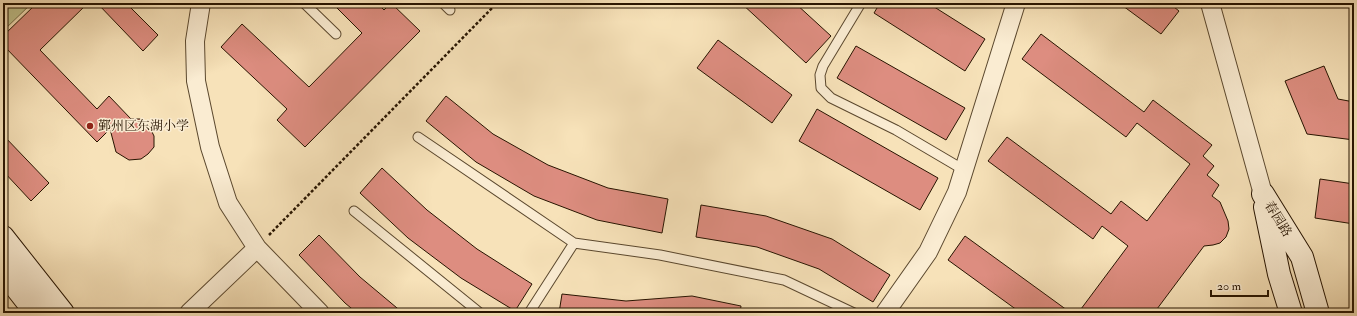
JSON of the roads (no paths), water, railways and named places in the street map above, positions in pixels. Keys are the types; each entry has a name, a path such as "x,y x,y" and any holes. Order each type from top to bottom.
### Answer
{"street":[{"path":"201,3 195,41 196,81 207,132 228,203 256,248 320,313"},
{"path":"885,313 928,252 957,192 1016,3"},
{"path":"1210,3 1263,194"},
{"name":"春园路","path":"1263,194 1302,257 1318,313"},
{"name":"春园路","path":"1263,194 1279,274 1291,313"},
{"path":"3,237 63,313"},
{"path":"189,313 256,248"},
{"path":"3,271 36,313"}],"lane":[{"path":"304,3 336,34"},
{"path":"861,3 823,66 820,75 821,88 830,98 896,130 964,170"},
{"path":"418,137 574,243 660,255 784,280 854,313"},
{"path":"354,212 480,313"},
{"path":"528,313 574,243"}],"place":[{"name":"鄞州区东湖小学","path":"90,126"}]}
